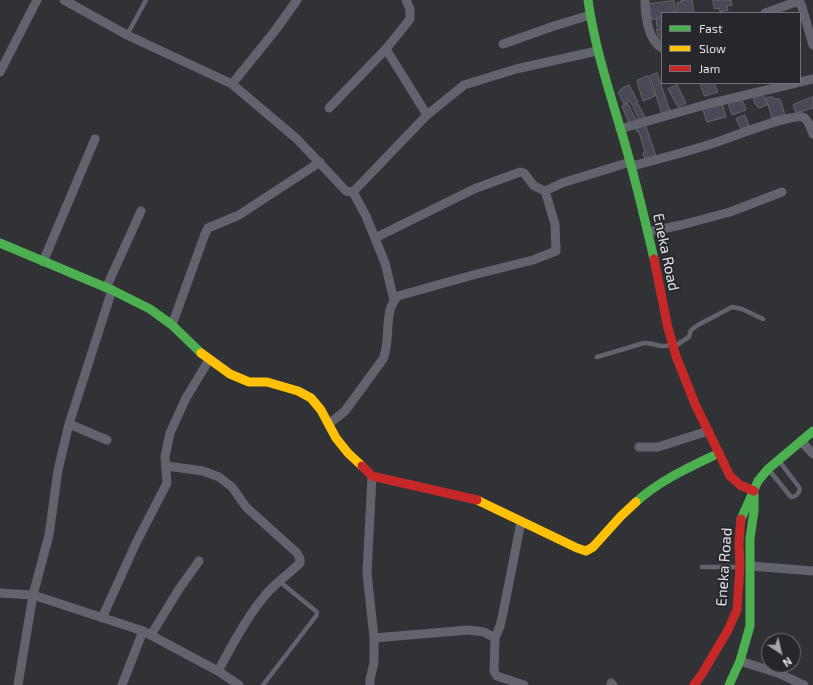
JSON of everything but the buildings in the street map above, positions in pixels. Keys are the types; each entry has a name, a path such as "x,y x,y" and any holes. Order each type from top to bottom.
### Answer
{"main road":[{"name":"Eneka Road","path":"588,0 597,52 607,90 631,164 648,232 660,284 665,317 673,346 684,377 708,431 732,478 741,486 754,491"},
{"path":"0,243 109,289 150,309 172,325 209,360 230,374 249,382 267,382 298,391 311,398 321,410 336,438 348,453 372,476 479,500 521,522 586,551 593,547 621,516 644,495 677,473 719,453"},
{"path":"754,491 758,481 768,469 813,431"},
{"name":"Eneka Road","path":"728,685 740,661 750,626 750,538 754,511 754,491"},
{"name":"Eneka Road","path":"694,685 728,630 737,610 741,517 754,491"}],"street":[{"path":"0,72 37,0"},
{"path":"64,0 127,35 232,84 298,139 346,191 354,192"},
{"path":"232,84 274,32 297,0"},
{"path":"329,108 386,49 410,19 410,9 406,0"},
{"path":"645,0 645,17 656,43 661,47"},
{"path":"768,12 795,1 801,4 813,44"},
{"path":"503,44 590,15"},
{"path":"386,49 427,115"},
{"path":"354,192 427,115 464,85 516,69 597,52"},
{"path":"801,82 813,79"},
{"path":"620,129 708,104 792,84"},
{"path":"545,191 562,183 714,143 779,120 803,117 806,119 813,134"},
{"path":"43,262 95,139"},
{"path":"172,325 208,228 239,215 320,162"},
{"path":"329,424 345,411 383,359 388,341 389,315 394,300 398,296 472,274 533,260 556,251 557,245 555,224 545,191 534,186 524,173 520,172 474,189 375,238"},
{"path":"354,192 366,216 385,263 394,300"},
{"path":"648,232 730,212 782,192"},
{"path":"18,685 34,595 49,535 58,470 69,424 109,289 141,211"},
{"path":"102,618 136,542 168,483 165,457 170,433 186,398 209,360"},
{"path":"69,424 107,440"},
{"path":"639,446 658,447 708,431"},
{"path":"801,441 813,454"},
{"path":"167,466 203,471 219,477 232,487 246,507 297,553 300,559 300,563 278,581 256,607 242,627 218,671"},
{"path":"370,685 374,663 374,638 367,573 372,476"},
{"path":"521,522 503,613 495,638 494,672 498,676 524,685"},
{"path":"122,685 147,633 199,561"},
{"path":"751,566 813,570"},
{"path":"0,593 34,595 147,633 218,671 239,685"},
{"path":"374,638 468,630 484,632 495,638"},
{"path":"740,661 778,673 804,685"}],"lane":[{"path":"127,35 146,0"},
{"path":"597,357 644,343 661,347 673,346 683,342 689,337 691,330 698,324 732,307 742,309 763,319"},
{"path":"768,469 791,497 799,492 799,487 778,460"},
{"path":"702,567 740,567"},
{"path":"263,685 316,616 317,612 278,581"}],"traffic: fast":[{"path":"588,0 599,55 633,173 654,259"},
{"path":"0,243 112,290 150,309 172,325 201,353"},
{"path":"741,519 758,481 768,469 813,431"},
{"path":"636,502 645,494 665,481 719,453"},
{"path":"729,685 740,661 750,626 750,538 754,511 754,494"}],"traffic: slow":[{"path":"201,353 230,374 249,382 267,382 298,391 311,398 321,410 336,438 348,453 362,466"},
{"path":"477,500 586,551 593,547 636,502"}],"traffic: jam":[{"path":"654,259 668,328 676,356 695,404 730,476 740,485 754,491"},
{"path":"362,466 372,476 477,500"},
{"path":"694,685 728,630 737,610 741,519"}]}
